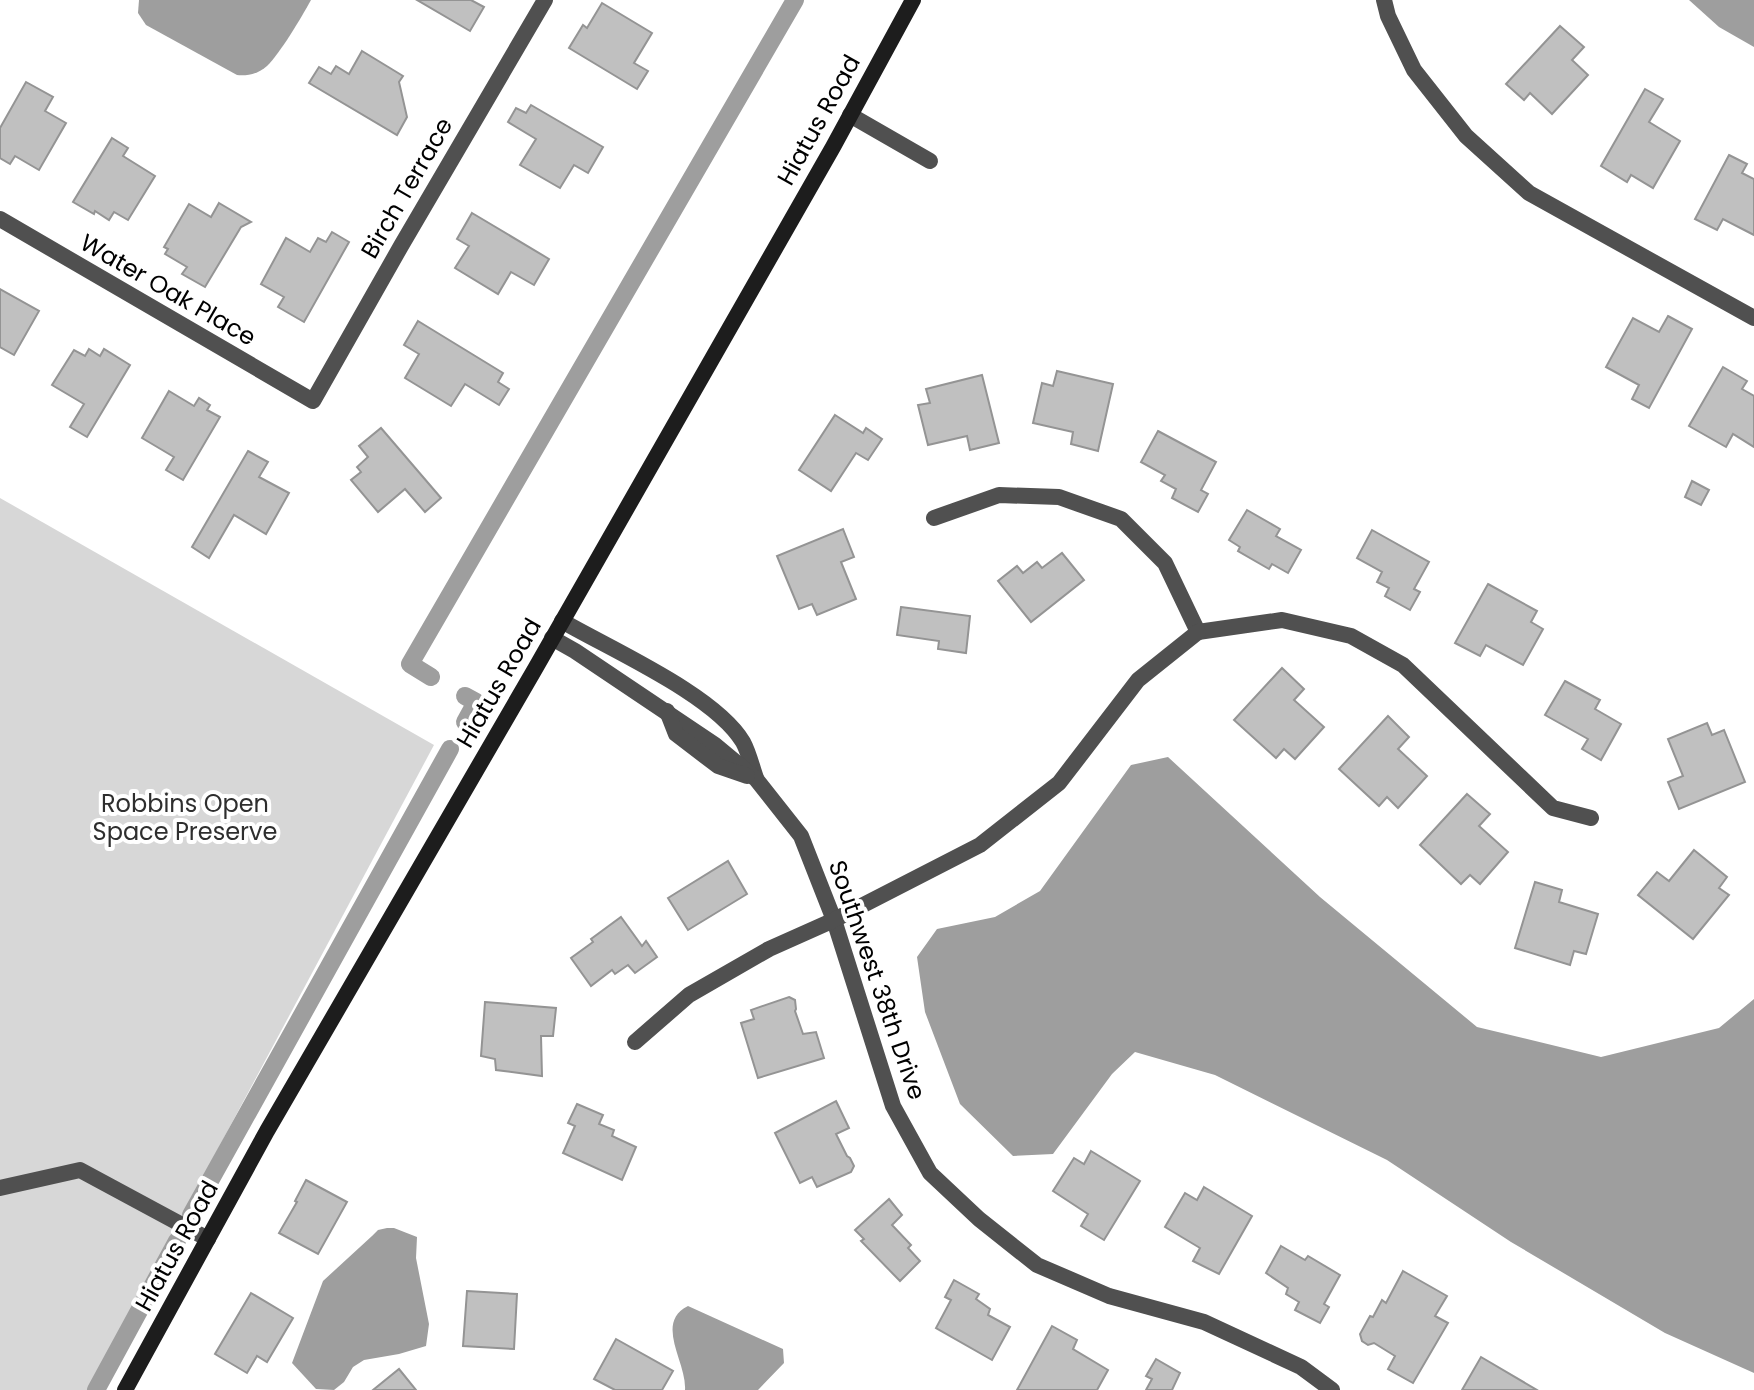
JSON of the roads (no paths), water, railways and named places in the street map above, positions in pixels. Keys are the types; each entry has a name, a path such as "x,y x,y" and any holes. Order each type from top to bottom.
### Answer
{"street":[{"name":"Birch Terrace","path":"313,401 545,0"},
{"name":"Hiatus Road","path":"125,1390 267,1131 562,621 913,0"},
{"path":"1384,0 1388,16 1414,70 1466,136 1529,193 1754,318"},
{"path":"850,115 930,161"},
{"name":"Water Oak Place","path":"0,219 313,401"},
{"path":"934,518 999,495 1059,497 1121,519 1165,563 1198,632"},
{"path":"635,1042 689,995 769,949 834,920 980,845 1059,783 1138,680 1198,632 1282,620 1351,636 1403,665 1553,808 1591,818"},
{"name":"Southwest 38th Drive","path":"562,621 674,683 719,714 743,743 756,779"},
{"name":"Southwest 38th Drive","path":"552,638 715,745 756,779 801,836 834,920 893,1106 930,1173 979,1219 1037,1265 1109,1296 1204,1322 1301,1367 1332,1390"},
{"path":"0,1188 80,1170 208,1239"}],"waterway":[{"path":"431,677 410,664 795,0"},
{"path":"465,696 476,702 465,722"},
{"path":"191,1215 450,749"},
{"path":"96,1390 177,1241"}],"park label":[{"name":"Robbins Open Space Preserve","path":"185,818"}]}
